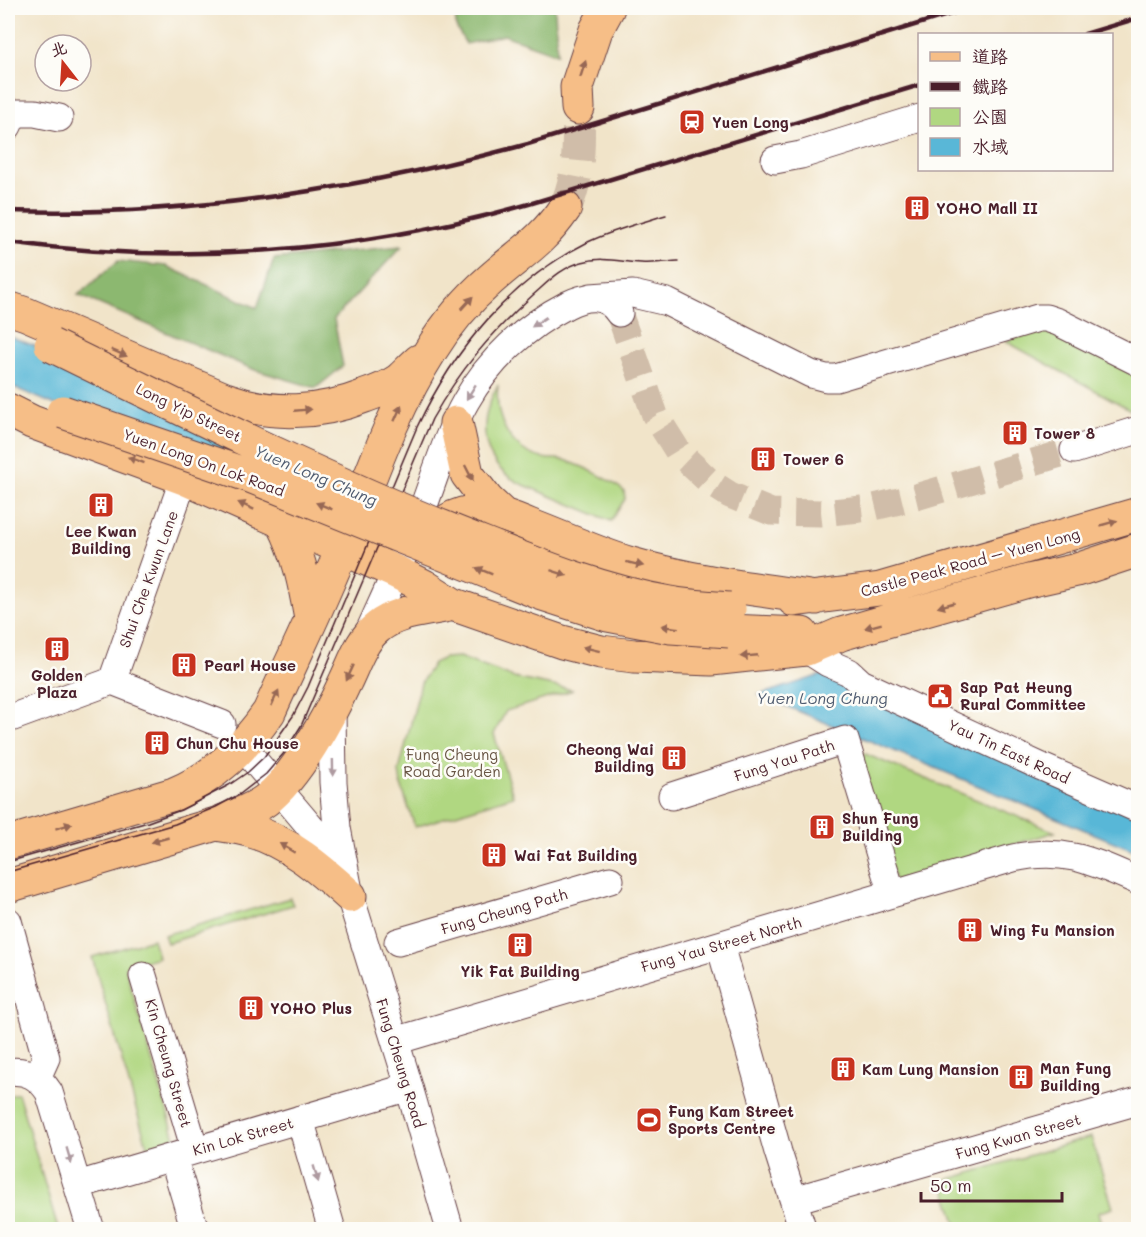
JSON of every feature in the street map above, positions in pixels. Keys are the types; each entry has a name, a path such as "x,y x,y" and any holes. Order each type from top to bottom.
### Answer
{"main road":[{"path":"578,108 577,87 597,15"},
{"path":"8,843 174,794 216,771 232,735 256,730 268,712 311,619 406,394 431,349 473,296 501,270 542,238 565,208"},
{"path":"8,308 233,402 259,409 280,411 319,409 355,400 399,380 431,349"},
{"name":"Long Yip Street","path":"8,319 16,328 261,447 415,527"},
{"name":"Yuen Long On Lok Road","path":"8,400 24,399 250,476 415,527"},
{"name":"Yuen Long On Lok Road","path":"8,410 32,422 184,478 284,523 346,538"},
{"path":"456,423 467,474 487,500 502,514"},
{"path":"415,527 464,513 502,514 627,563 732,586 816,598"},
{"name":"Castle Peak Road – Yuen Long","path":"729,620 816,598 880,589 1138,514"},
{"path":"284,523 297,551 311,619"},
{"path":"415,527 440,527 432,540 430,555 432,570 452,604"},
{"name":"Castle Peak Road – Yuen Long","path":"415,527 424,586 452,604 562,642 612,654 711,659 806,649 841,634 1077,570 1138,550"},
{"name":"Castle Peak Road – Yuen Long","path":"346,538 415,527 614,591 729,620 841,634"},
{"name":"Castle Peak Road – Yuen Long","path":"8,886 216,824 245,813 265,801 293,771 333,710 367,636 391,618 452,604"},
{"path":"216,824 249,830 281,843 318,867 350,896"}],"street":[{"path":"8,126 14,113 35,113 59,118"},
{"path":"775,160 918,119"},
{"path":"415,527 456,423 477,382 528,329 570,304 591,297 633,294 667,302 811,374 826,378 836,378 1038,318 1058,322 1138,362"},
{"path":"591,297 608,301 619,313"},
{"path":"1074,450 1138,430"},
{"name":"Shui Che Kwun Lane","path":"112,681 184,478"},
{"name":"Castle Peak Road – Yuen Long","path":"367,636 415,527"},
{"path":"841,634 849,672"},
{"name":"Yau Tin East Road","path":"806,649 828,663 849,672 861,683 1138,809"},
{"path":"8,719 112,681 232,735"},
{"name":"Fung Cheung Road","path":"333,710 333,782 337,828 350,896 450,1230"},
{"name":"Fung Cheung Road","path":"232,735 324,843 350,896"},
{"name":"Fung Yau Path","path":"672,796 845,740 892,894"},
{"name":"Fung Yau Street North","path":"395,1041 1013,858 1049,853 1084,859 1138,881"},
{"name":"Fung Cheung Path","path":"398,942 610,880"},
{"path":"8,921 46,1058 37,1078"},
{"path":"720,945 778,1152 803,1230"},
{"name":"Kin Cheung Street","path":"143,976 184,1154 195,1230"},
{"path":"8,1072 20,1071 37,1078 44,1084 52,1100 91,1230"},
{"name":"Kin Lok Street","path":"78,1185 409,1087"},
{"name":"Fung Kwan Street","path":"794,1200 1138,1101"},
{"path":"300,1119 332,1230"}],"green space":[{"path":"455,8 555,8 557,54 504,35 466,44 456,27"},
{"path":"402,246 334,319 343,366 316,388 255,370 78,295 118,261 166,266 257,308 274,259"},
{"path":"1044,330 1058,333 1138,376 1138,414 1005,341"},
{"path":"498,385 497,397 501,420 513,440 521,448 542,458 564,460 577,465 624,491 625,499 611,521 519,483 496,464 489,452 485,426 491,399"},
{"name":"Fung Cheung Road Garden","path":"459,657 514,678 573,690 506,711 494,734 513,796 415,827 401,785 399,771 421,683 433,663 444,658"},
{"path":"853,749 1055,832 895,881"},
{"path":"290,898 293,905 167,943 164,935"},
{"path":"153,939 158,957 125,967 177,1145 149,1153 92,957"},
{"path":"18,1093 58,1229 8,1229 8,1096"},
{"path":"1091,1137 1113,1208 1098,1213 1103,1229 958,1229 943,1181"}],"water":[{"name":"Yuen Long Chung","path":"8,336 46,350 334,477 315,515 8,385"},
{"name":"Yuen Long Chung","path":"824,674 1039,775 1138,816 1138,852 759,695"}],"tunnel":[{"path":"565,208 576,171 578,108"},
{"path":"619,313 655,415 679,453 711,483 730,495 771,512 821,513 870,508 916,497 1074,450"}],"tram line":[{"path":"8,862 148,822 181,810 229,785 264,757 293,716 308,687 417,427 448,371 467,344 509,297 560,258 597,238 666,215"},
{"path":"8,872 175,824 240,794 266,774 284,753 301,726 432,419 477,353 533,295 568,267 597,259 646,263 678,261"}],"railway":[{"path":"8,211 74,212 205,205 270,197 400,175 528,144 970,8"},
{"path":"1088,33 1138,18"},
{"path":"8,242 139,253 205,253 271,250 401,234 529,204 918,86"}],"place":[{"name":"Yuen Long","path":"692,122"},
{"name":"YOHO Mall II","path":"917,208"},
{"name":"Tower 8","path":"1015,433"},
{"name":"Tower 6","path":"763,459"},
{"name":"Lee Kwan Building","path":"101,505"},
{"name":"Golden Plaza","path":"57,649"},
{"name":"Pearl House","path":"184,665"},
{"name":"Sap Pat Heung Rural Committee","path":"940,696"},
{"name":"Chun Chu House","path":"157,743"},
{"name":"Cheong Wai Building","path":"674,758"},
{"name":"Shun Fung Building","path":"822,827"},
{"name":"Wai Fat Building","path":"494,855"},
{"name":"Wing Fu Mansion","path":"970,930"},
{"name":"Yik Fat Building","path":"520,945"},
{"name":"YOHO Plus","path":"251,1008"},
{"name":"Kam Lung Mansion","path":"843,1069"},
{"name":"Man Fung Building","path":"1021,1077"},
{"name":"Fung Kam Street Sports Centre","path":"649,1120"}]}
